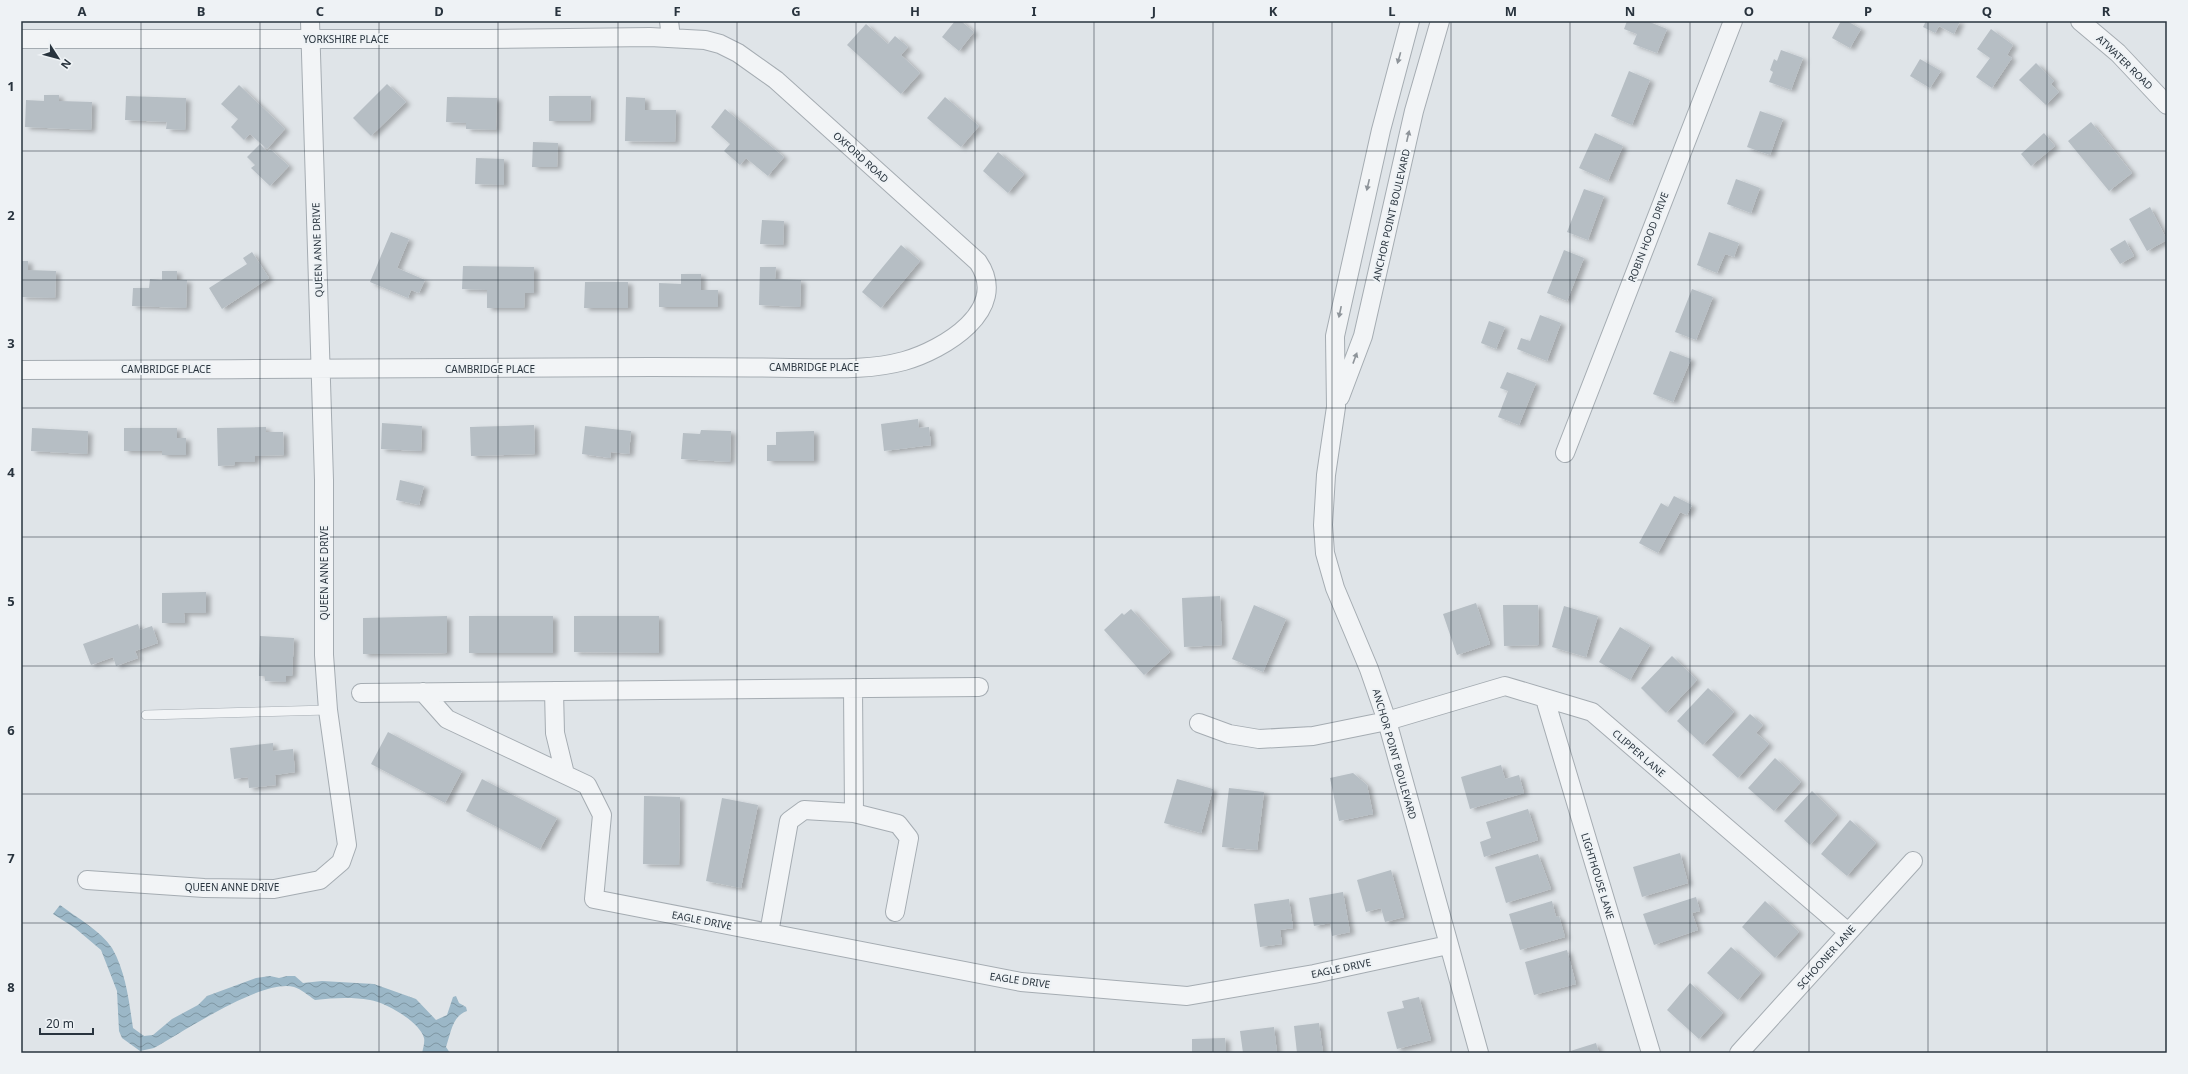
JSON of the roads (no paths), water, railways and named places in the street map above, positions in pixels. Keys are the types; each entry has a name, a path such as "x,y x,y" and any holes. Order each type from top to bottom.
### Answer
{"street":[{"name":"QUEEN ANNE DRIVE","path":"87,880 204,888 266,889 320,880 341,862 347,845 328,710 324,655 324,480 310,21"},
{"name":"ANCHOR POINT BOULEVARD","path":"1410,21 1381,130 1335,336 1336,408 1326,475 1323,525 1325,553 1335,588 1369,669 1387,721 1479,1053"},
{"name":"ANCHOR POINT BOULEVARD","path":"1336,408 1363,336 1414,111 1440,21"},
{"name":"ROBIN HOOD DRIVE","path":"1565,453 1733,21"},
{"name":"ATWATER ROAD","path":"2080,21 2118,53 2167,105"},
{"name":"YORKSHIRE PLACE","path":"21,39 311,39 670,29"},
{"name":"OXFORD ROAD","path":"670,29 720,44 738,52 779,83 978,262 983,271 987,287 985,301 974,320 954,337"},
{"name":"CAMBRIDGE PLACE","path":"21,370 692,367 851,368 905,361 926,353 954,337"},
{"name":"CLIPPER LANE","path":"1199,723 1229,734 1259,739 1313,736 1387,721 1505,686 1592,712 1848,932"},
{"path":"361,693 979,687"},
{"path":"853,688 854,813"},
{"path":"554,691 556,733 565,774"},
{"path":"423,692 447,719 565,774"},
{"name":"LIGHTHOUSE LANE","path":"1545,699 1651,1053"},
{"name":"EAGLE DRIVE","path":"565,774 587,785 602,815 594,899 1021,982 1187,996 1314,974 1448,945"},
{"path":"768,933 789,821 804,810 854,813 898,824 909,838 895,912"},
{"name":"SCHOONER LANE","path":"1739,1053 1913,861"}],"lane":[{"path":"146,715 328,710"}],"water":[{"path":"60,905 95,930 112,948 124,977 133,1028 144,1036 153,1035 172,1019 198,1005 207,996 256,978 270,976 279,978 295,976 303,983 322,981 374,984 416,999 436,1020 447,1015 453,997 456,996 459,1003 466,1007 467,1011 462,1013 455,1021 446,1047 450,1053 422,1053 424,1038 421,1032 409,1019 393,1009 370,1000 356,998 315,1000 297,988 280,986 263,990 244,998 203,1019 154,1048 140,1051 122,1038 119,1031 117,991 101,950 75,928 53,914"}]}
